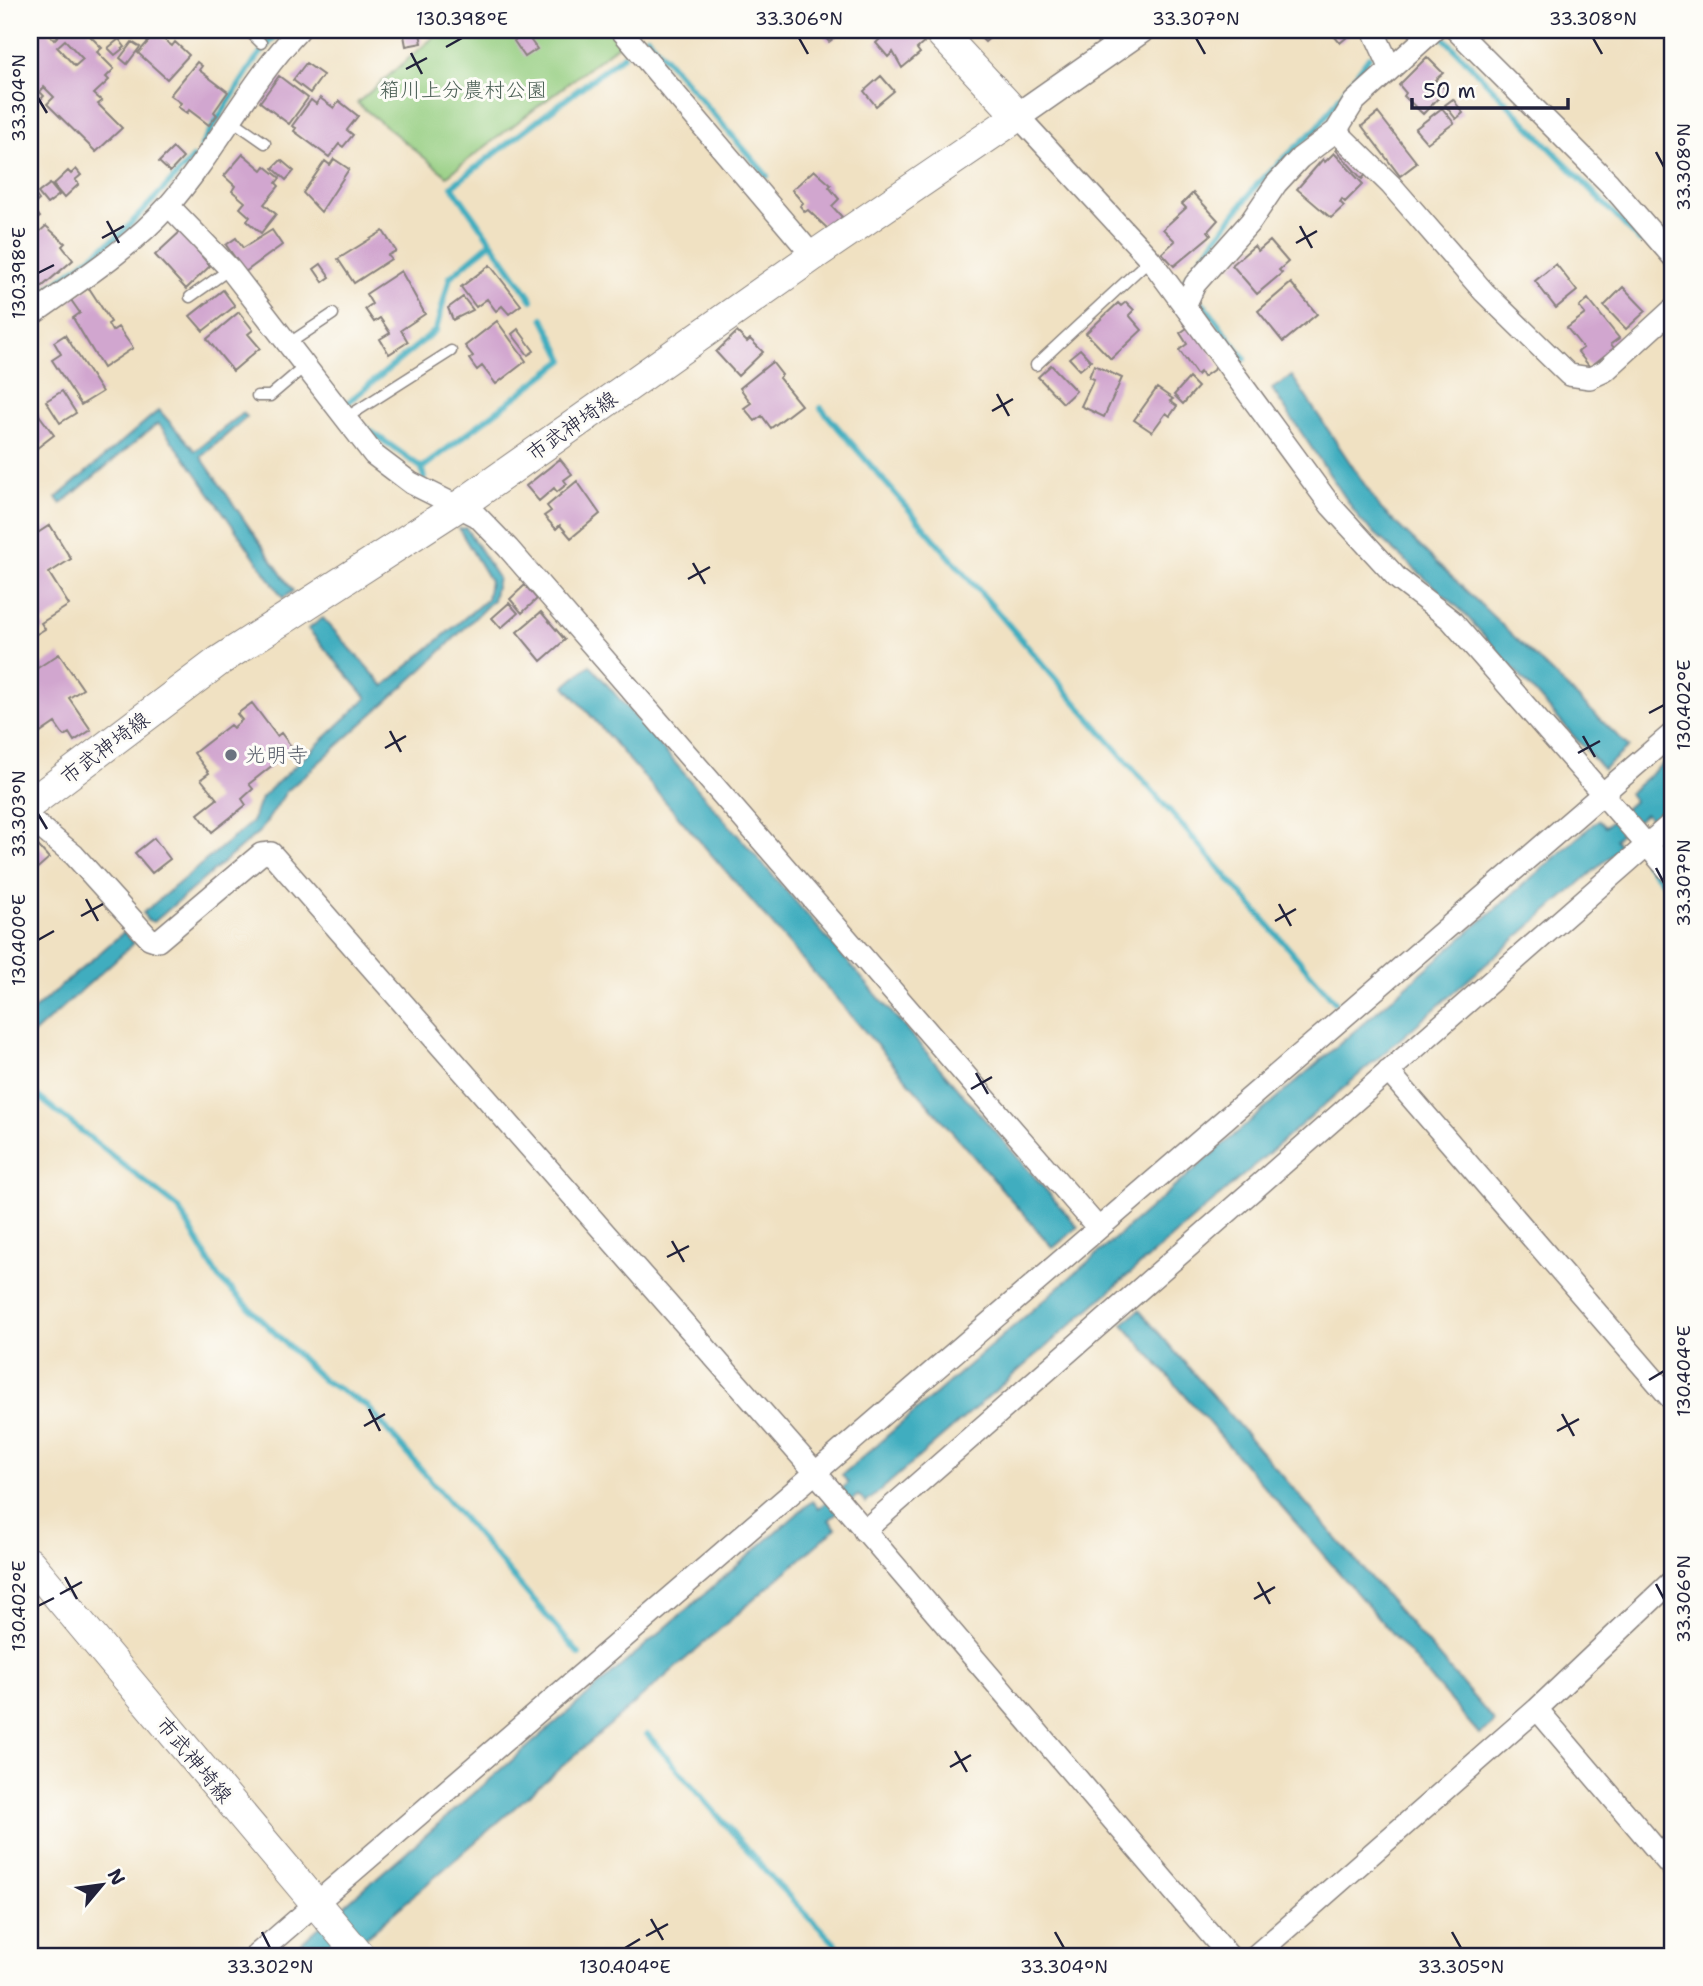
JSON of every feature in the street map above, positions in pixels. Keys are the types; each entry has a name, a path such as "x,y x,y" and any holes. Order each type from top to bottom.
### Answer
{"main road":[{"path":"938,30 1018,116"},
{"name":"市武神埼線","path":"30,804 219,662 459,506 813,256 1018,116"},
{"name":"市武神埼線","path":"30,1563 360,1956"}],"street":[{"path":"30,316 138,236 169,206 232,120 275,55 299,30"},
{"path":"621,30 813,256"},
{"path":"1141,30 1018,116 1150,259 1186,304 1331,506 1398,579 1451,620 1673,875"},
{"path":"1373,30 1390,67"},
{"path":"1186,304 1195,284 1251,221 1276,184 1300,158 1336,131 1354,102 1434,30"},
{"path":"1456,30 1609,183 1673,257"},
{"path":"1336,131 1391,185 1484,292 1569,375 1590,378 1605,371 1673,309"},
{"path":"169,206 230,269 344,419 374,454 411,483 477,516 508,548 1098,1228"},
{"path":"256,1956 318,1909 815,1472 1673,733"},
{"path":"30,819 74,855 149,938 158,941 261,854 271,853 815,1472 1228,1956"},
{"path":"864,1531 1673,822"},
{"path":"1388,1071 1673,1401"},
{"path":"1255,1956 1538,1709 1673,1580"},
{"path":"1538,1709 1673,1869"}],"lane":[{"path":"248,30 261,43"},
{"path":"232,120 265,144"},
{"path":"1037,365 1150,259"},
{"path":"190,297 230,269"},
{"path":"288,344 333,314"},
{"path":"344,419 450,351"},
{"path":"257,396 270,396 304,367"}],"green space":[{"name":"箱川上分農村公園","path":"442,30 610,30 621,43 447,176 357,103"}],"water":[{"path":"1292,376 1381,509 1629,747 1603,769 1462,611 1361,521 1272,389"},
{"path":"159,410 195,451 243,413 247,417 201,457 293,591 283,598 158,423 61,504 56,498"},
{"path":"466,528 498,578 493,600 425,667 286,792 261,830 154,922 147,920 143,913 252,822 261,798 367,698 308,629 323,618 384,686 487,599 490,581 459,529"},
{"path":"590,665 1078,1227 1053,1248 565,686"},
{"path":"1673,755 1673,802 1652,820 1645,814 1615,839 1621,847 866,1503 858,1495 829,1520 836,1528 344,1956 286,1956 812,1501 819,1508 848,1483 842,1475 1598,820 1605,827 1634,801 1629,793"},
{"path":"124,932 134,943 30,1037 30,1013"},
{"path":"1139,1310 1495,1722 1480,1735 1123,1324"}],"building":[{"path":"32,30 45,30 54,40 60,34 59,30 90,30 87,33 102,48 97,52 114,69 106,77 109,80 94,94 102,101 98,104 122,128 96,152 47,104 54,97 44,87 40,92 44,96 32,108","holes":["65,40 83,59 75,66 57,47"]},
{"path":"403,30 436,31 420,34 422,43 406,46"},
{"path":"819,30 845,30 829,42"},
{"path":"872,30 917,30 926,41 917,49 920,53 902,68 893,52 888,57 876,43 880,39"},
{"path":"973,30 998,30 985,42"},
{"path":"1329,30 1355,30 1340,43"},
{"path":"156,33 172,46 175,42 189,55 167,79 138,53"},
{"path":"526,34 537,49 525,57 514,41"},
{"path":"119,39 125,47 115,55 108,48"},
{"path":"132,42 140,47 127,64 120,58"},
{"path":"1427,57 1443,73 1435,80 1446,90 1423,114 1404,96 1406,93 1399,85"},
{"path":"197,62 202,66 199,70 228,92 214,112 217,115 209,125 189,110 187,113 178,107 181,103 170,95"},
{"path":"306,63 323,75 310,93 293,80"},
{"path":"279,76 308,98 289,124 260,102"},
{"path":"881,76 894,91 876,106 864,91"},
{"path":"320,98 334,108 339,101 358,116 347,130 353,135 343,147 339,144 329,157 294,131 296,128 292,126 311,100 316,104"},
{"path":"1453,99 1463,113 1456,119 1445,105"},
{"path":"1442,108 1454,123 1427,143 1415,129"},
{"path":"1378,113 1417,163 1400,176 1362,126"},
{"path":"1342,144 1368,172 1362,179 1336,150"},
{"path":"173,148 183,158 170,172 159,162"},
{"path":"1334,153 1363,184 1345,202 1342,199 1340,202 1344,206 1331,218 1297,189 1323,159 1325,162"},
{"path":"243,154 262,170 265,166 280,178 276,183 279,186 264,204 276,214 261,233 247,221 250,217 240,208 245,202 232,191 235,186 224,176"},
{"path":"334,159 349,169 321,212 303,193 325,161 330,165"},
{"path":"281,160 294,171 286,180 273,168"},
{"path":"76,169 81,175 75,180 79,184 64,198 53,185 68,171 71,174"},
{"path":"814,170 831,185 829,187 839,199 832,206 842,217 828,229 808,210 805,212 800,206 803,203 792,190"},
{"path":"50,184 59,195 47,204 38,193"},
{"path":"30,188 39,200 32,206 40,217 30,225"},
{"path":"1193,193 1218,220 1208,231 1211,235 1174,266 1162,253 1175,241 1163,229 1186,208 1182,204"},
{"path":"46,226 65,243 62,246 73,260 38,290 30,281 30,240"},
{"path":"272,230 282,245 245,272 226,245 236,238 243,248"},
{"path":"181,231 210,266 186,289 155,255"},
{"path":"383,231 396,251 388,255 391,259 354,283 338,259"},
{"path":"1270,241 1288,262 1279,270 1282,273 1257,294 1232,265 1254,246 1258,251"},
{"path":"321,264 330,277 323,282 314,269"},
{"path":"1556,264 1577,291 1556,308 1535,281"},
{"path":"490,265 521,305 509,314 502,306 496,311 487,299 476,307 461,287"},
{"path":"401,271 425,314 401,330 408,342 389,354 380,339 390,333 380,318 374,322 365,309 372,304 366,294"},
{"path":"1291,283 1317,314 1283,342 1258,311"},
{"path":"1623,287 1646,311 1626,329 1604,306"},
{"path":"89,288 111,322 108,324 112,331 118,327 133,348 103,368 73,318 80,313 71,300"},
{"path":"223,290 235,306 203,331 190,316"},
{"path":"463,297 473,310 453,320 448,308"},
{"path":"1588,299 1619,338 1611,344 1614,348 1590,367 1578,352 1583,348 1567,328 1585,314 1579,307"},
{"path":"1126,302 1134,310 1129,315 1142,330 1111,359 1086,333 1118,303 1121,306"},
{"path":"239,312 253,330 248,334 260,348 233,371 207,339"},
{"path":"1190,319 1219,366 1203,377 1200,372 1197,375 1179,350 1187,344 1180,333 1187,328 1183,323"},
{"path":"497,321 526,361 496,384 482,366 477,370 469,359 473,356 465,346"},
{"path":"518,329 534,351 528,355 512,334"},
{"path":"737,332 747,342 750,339 763,352 738,376 716,352"},
{"path":"65,335 102,392 81,405 52,360 61,354 54,342"},
{"path":"1080,349 1091,361 1080,370 1069,358"},
{"path":"772,362 782,375 779,378 801,405 771,428 762,416 755,421 744,408 751,403 740,388"},
{"path":"1051,365 1076,391 1063,403 1038,377"},
{"path":"1094,365 1122,378 1104,417 1081,406 1094,379 1089,377"},
{"path":"1189,378 1198,387 1183,404 1174,395"},
{"path":"1157,388 1173,399 1170,401 1177,406 1170,416 1166,413 1152,432 1134,420"},
{"path":"62,391 76,413 60,423 46,401"},
{"path":"30,403 54,435 32,452 30,450"},
{"path":"560,459 572,474 564,480 567,484 557,492 554,488 539,501 526,486"},
{"path":"577,481 600,514 571,538 560,525 556,529 544,516 551,511 547,506"},
{"path":"50,525 71,559 49,573 69,605 41,623 45,629 30,638 30,538"},
{"path":"525,585 537,599 522,613 510,599"},
{"path":"509,603 518,613 501,628 492,618"},
{"path":"541,612 565,640 541,661 517,632"},
{"path":"59,654 83,689 69,698 91,730 74,741 69,733 64,736 55,723 30,740 30,673"},
{"path":"252,703 277,736 281,733 293,749 249,784 253,789 242,799 246,805 212,832 198,814 217,799 201,779 209,773 194,753 230,725 233,728 242,720 237,714"},
{"path":"30,837 49,858 32,873 30,871"},
{"path":"154,838 170,859 152,873 135,853"}],"waterway":[{"path":"201,146 255,60 280,30"},
{"path":"647,37 767,176"},
{"path":"1444,38 1640,241"},
{"path":"532,300 452,186 624,55"},
{"path":"1186,278 1259,182 1318,127 1369,57"},
{"path":"30,303 121,234 193,158"},
{"path":"346,404 436,330 450,277 490,243"},
{"path":"1203,303 1245,359"},
{"path":"424,478 422,468 564,360 543,318"},
{"path":"821,408 1335,1002"},
{"path":"362,425 422,468"},
{"path":"1646,863 1673,894"},
{"path":"30,1090 179,1209 218,1277 323,1380 367,1406 579,1654"},
{"path":"647,1734 778,1885 847,1956"}],"place":[{"name":"光明寺","path":"231,755"}]}
